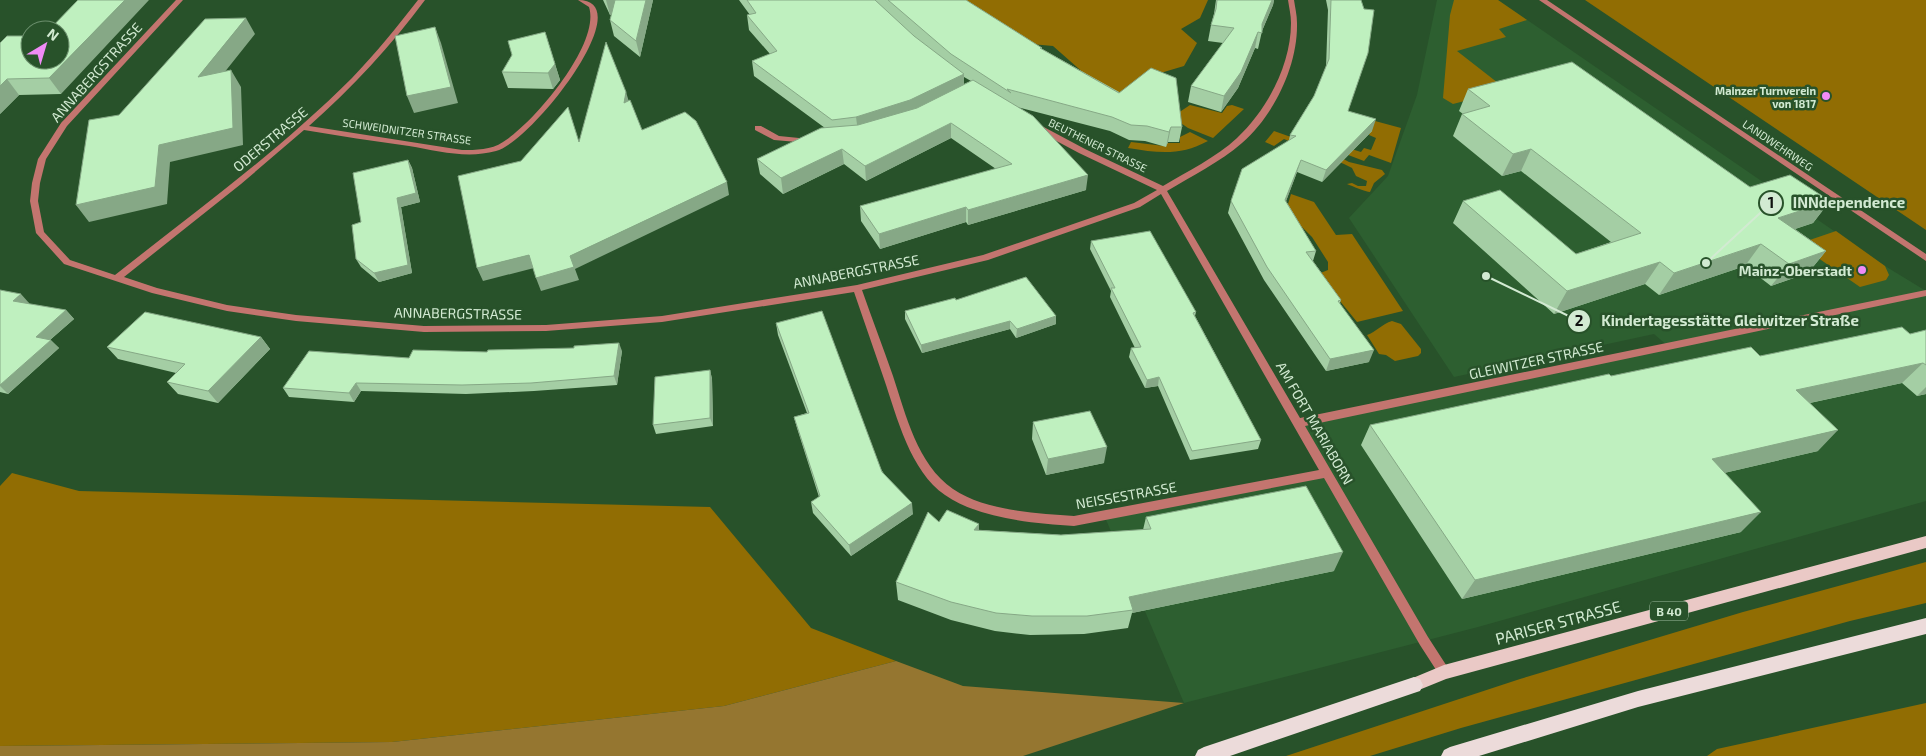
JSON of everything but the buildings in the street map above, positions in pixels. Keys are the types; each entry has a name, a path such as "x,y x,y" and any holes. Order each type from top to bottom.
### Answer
{"highway":[{"path":"1450,756 1638,698 1926,626"},
{"name":"PARISER STRASSE","path":"1204,756 1414,685"}],"main road":[{"name":"PARISER STRASSE","path":"1414,685 1444,672 1926,542"}],"street":[{"name":"ANNABERGSTRASSE","path":"180,0 64,126 42,159 36,183 34,202 40,232 67,262 116,279 227,308 296,318 424,329 546,328 662,319 857,288 985,258 1137,205 1207,163 1239,141 1264,114 1281,80 1290,54 1294,23 1291,0"},
{"name":"ODERSTRASSE","path":"116,279 304,128 358,77 396,36 422,0"},
{"name":"SCHWEIDNITZER STRASSE","path":"304,128 462,152 483,152 504,145 520,134 575,69 589,35 593,17 593,9 587,2 582,0"},
{"name":"LANDWEHRWEG","path":"1542,0 1926,258"},
{"name":"BEUTHENER STRASSE","path":"1025,121 1082,151 1162,189"},
{"path":"758,128 777,138 820,140"},
{"name":"AM FORT MARIABORN","path":"1162,189 1424,641 1444,672"},
{"name":"NEISSESTRASSE","path":"857,288 910,440 930,475 949,492 979,507 1034,518 1074,521 1326,473"},
{"name":"GLEIWITZER STRASSE","path":"1298,424 1926,293"}],"shaded area":[{"path":"962,0 1208,0 1200,18 1181,29 1197,43 1184,66 1147,77 1112,98 1053,46 1031,44"},
{"path":"1437,0 1498,0 1885,266 1926,291 1926,501 1478,627 1184,703 1104,515 1326,473 1298,423 1669,347 1654,334 1454,377 1349,218 1388,176 1417,95"},
{"path":"1454,0 1498,0 1527,20 1499,29 1506,37 1457,51 1507,90 1453,104 1443,98 1450,15"},
{"name":"Mainzer Turnverein von 1817","path":"1585,0 1926,0 1926,230"},
{"path":"1190,105 1222,113 1227,106 1232,105 1244,109 1213,138 1188,128 1172,117"},
{"path":"1375,121 1401,128 1391,163 1369,155 1364,161 1343,153 1345,147 1361,152 1364,148 1371,150 1376,138 1369,135"},
{"path":"1274,131 1325,149 1349,162 1382,170 1385,174 1374,183 1370,192 1359,189 1347,184 1352,183 1358,186 1366,186 1367,181 1356,176 1352,168 1344,164 1284,139 1274,146 1265,142"},
{"path":"1190,132 1208,141 1188,149 1169,152 1128,148 1131,142 1164,146 1164,143 1180,143 1180,137"},
{"path":"1291,194 1314,202 1336,235 1352,234 1403,311 1357,322 1318,274 1328,270 1328,262 1312,237 1298,223 1283,221"},
{"path":"1836,231 1885,266 1889,275 1886,280 1860,287 1798,244"},
{"path":"1392,321 1401,324 1421,349 1421,353 1418,356 1395,361 1386,355 1379,354 1367,335"},
{"path":"12,473 79,491 710,507 811,628 896,661 724,706 392,742 0,746 0,486"},
{"path":"1926,562 1926,603 1850,621 1461,728 1370,756 1286,756 1520,679 1743,612"},
{"path":"896,661 963,686 1184,703 1023,756 0,756 0,746 392,742 724,706"},
{"path":"1926,703 1926,756 1707,756 1717,749"}],"place":[{"name":"Mainzer Turnverein von 1817","path":"1826,96"},
{"name":"INNdependence","path":"1706,263"},
{"name":"Mainz-Oberstadt","path":"1862,270"},
{"name":"Kindertagesstätte Gleiwitzer Straße","path":"1486,276"}]}
